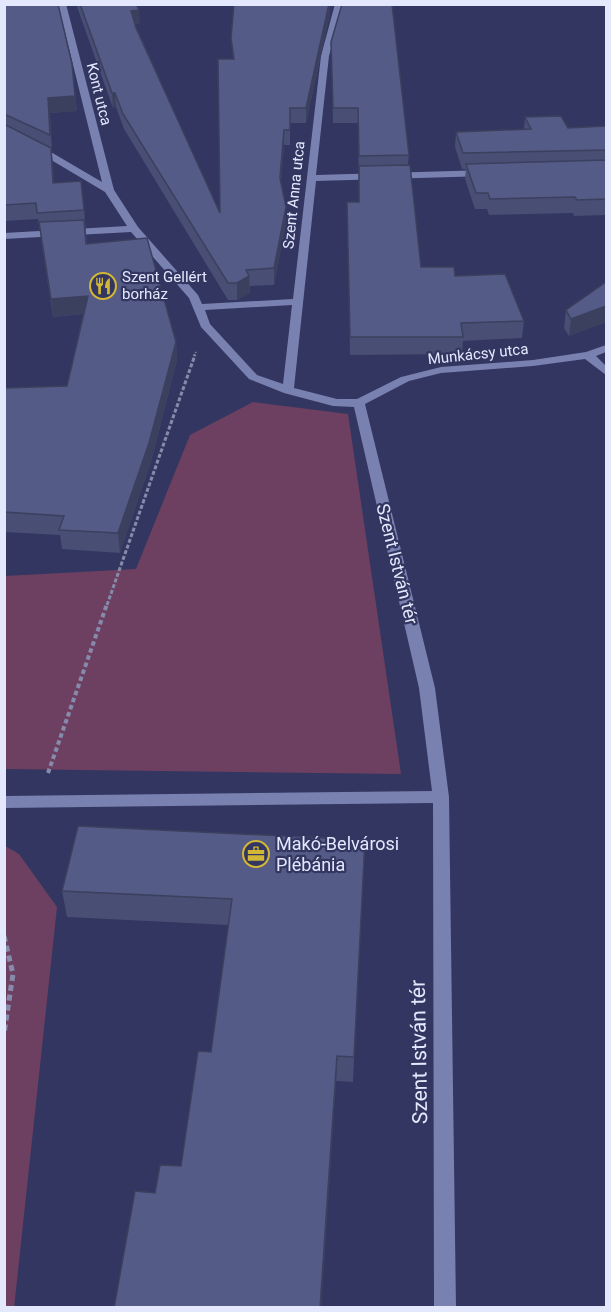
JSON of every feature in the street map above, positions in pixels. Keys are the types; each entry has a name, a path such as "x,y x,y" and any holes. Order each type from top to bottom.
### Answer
{"street":[{"name":"Kont utca","path":"62,4 109,190"},
{"name":"Szent Anna utca","path":"288,390 310,178 326,56 339,4"},
{"path":"4,133 29,143 109,190 134,228 194,297 205,326 254,377 288,390 337,403 359,404"},
{"path":"310,178 500,173"},
{"path":"4,236 134,228"},
{"path":"198,307 297,302"},
{"name":"Munkácsy utca","path":"359,404 405,379 441,370 533,363 588,355 606,348"},
{"path":"588,355 606,372"},
{"name":"Szent István tér","path":"359,404 427,688 441,797 445,1308"},
{"path":"4,802 441,797"}],"path":[{"path":"38,802 205,326"},
{"path":"4,936 13,974 4,1034"}],"shaded area":[{"path":"253,402 348,414 401,774 5,769 5,576 136,569 190,435"},
{"path":"5,846 19,854 57,907 14,1308 4,1307"}],"building":[{"path":"4,4 58,4 72,64 75,96 48,98 50,135 4,114"},
{"path":"80,4 136,4 139,10 131,11 136,28 220,213 218,59 234,59 231,38 234,4 329,4 306,108 290,108 290,130 284,130 280,178 286,207 274,268 246,270 249,276 237,283 228,283 123,114 115,93 112,93"},
{"path":"342,4 392,4 409,155 359,156 358,108 333,108 331,42"},
{"path":"561,116 568,128 606,126 606,150 463,153 456,132 531,129 525,117"},
{"path":"4,124 51,148 53,183 81,181 84,210 37,213 36,203 4,205"},
{"path":"606,160 606,199 577,200 575,197 490,199 488,193 476,193 466,164"},
{"path":"410,165 421,267 454,267 455,276 505,274 524,321 461,323 463,337 350,337 347,202 359,202 359,166"},
{"path":"84,220 86,244 147,238 176,342 149,443 118,533 59,530 64,516 4,512 4,388 67,386 88,296 51,299 39,222"},
{"path":"606,282 606,306 571,319 566,310"},
{"path":"78,826 365,840 354,1057 337,1056 320,1308 114,1308 135,1191 155,1193 160,1165 181,1166 198,1051 211,1052 232,899 62,891"}],"place":[{"name":"Szent Gellért borház","path":"103,286"},
{"name":"Makó-Belvárosi Plébánia","path":"256,854"}]}
